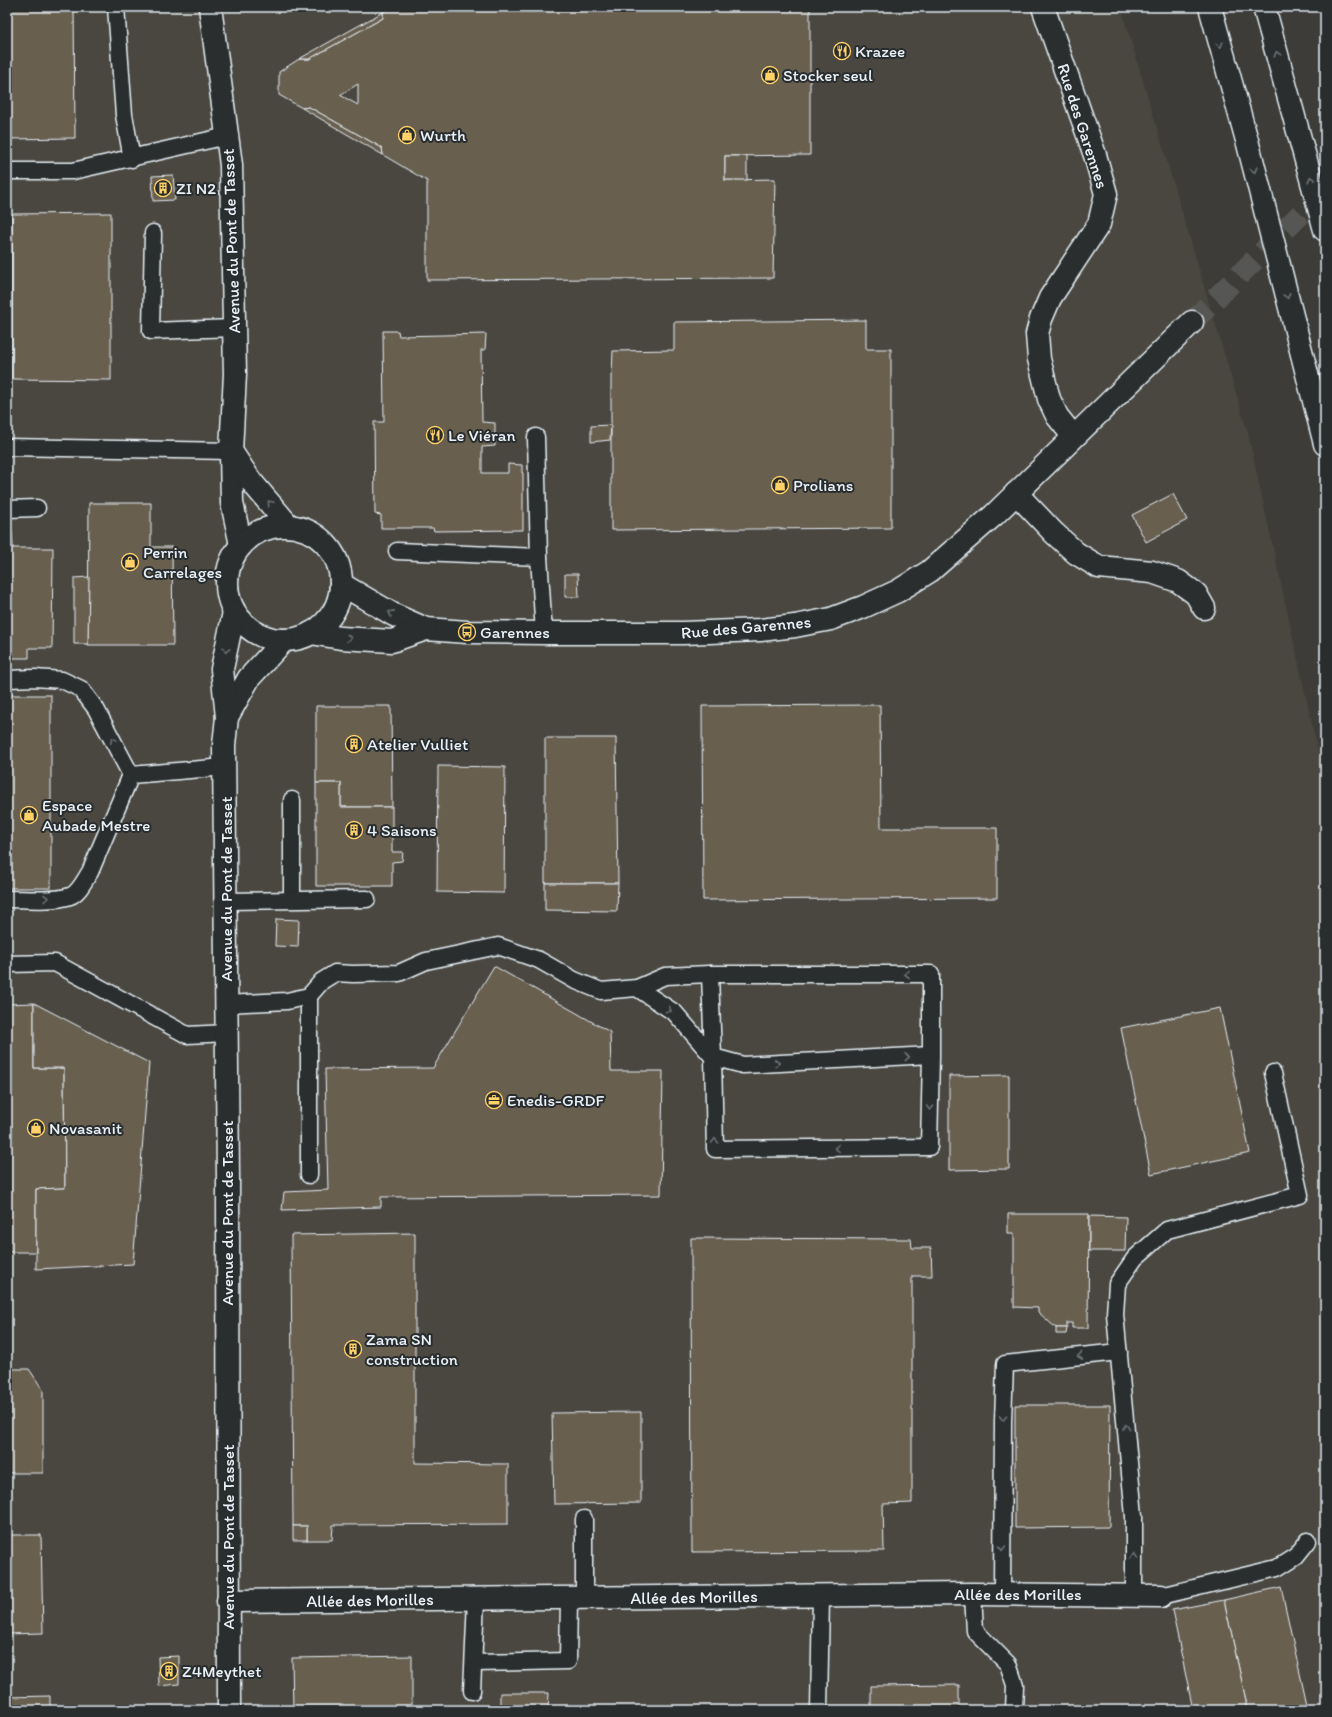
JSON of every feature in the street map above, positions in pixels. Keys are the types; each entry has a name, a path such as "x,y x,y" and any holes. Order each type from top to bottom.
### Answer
{"main road":[{"name":"Avenue du Pont de Tasset","path":"210,7 231,165 235,374 231,451 232,503 241,545"},
{"name":"Rue des Garennes","path":"1043,7 1095,155 1106,194 1099,224 1050,298 1041,319 1037,334 1038,360 1049,399 1057,416 1073,436"},
{"path":"1210,7 1248,144 1325,444"},
{"path":"1264,7 1325,230"},
{"name":"Rue des Garennes","path":"341,584 394,615 426,629 467,632 683,633 795,626 831,619 863,607 898,591 930,571 958,548 1192,322"},
{"path":"231,451 250,480 289,526"},
{"path":"1016,493 1054,533 1076,553 1099,568 1152,572 1178,582 1196,594 1204,608"},
{"path":"276,526 289,526 312,533 324,543 333,555 339,569 341,584 338,599 332,613 323,624 311,633 298,638 284,640 269,638 255,633 244,624 234,612 229,599 226,584 228,570 233,556 241,545 251,536 263,530 276,526"},
{"name":"Avenue du Pont de Tasset","path":"229,1710 224,745 227,717 222,669 234,612"},
{"name":"Rue des Garennes","path":"311,633 341,638 392,641 426,629"},
{"name":"Avenue du Pont de Tasset","path":"227,717 249,678 284,640"},
{"name":"Allée des Morilles","path":"228,1601 973,1594 1161,1596"}],"lane":[{"path":"116,7 124,115 132,159"},
{"path":"7,171 73,171 132,159 228,136"},
{"path":"153,233 151,332 234,328"},
{"path":"536,438 544,633"},
{"path":"7,446 231,451"},
{"path":"7,509 37,508"},
{"path":"397,551 540,557"},
{"path":"7,679 35,678 62,680 81,689 96,709 131,775"},
{"path":"131,775 225,767"},
{"path":"7,899 71,896 82,885 90,872 131,775"},
{"path":"292,800 292,899"},
{"path":"226,901 367,899"},
{"path":"226,1004 287,1001 308,996 322,981 335,973 353,974 399,972 426,960 498,946 539,960 574,980 601,991 637,988 665,976 710,974 931,974 929,1147 715,1149 714,1057 710,974"},
{"path":"7,964 55,962 187,1035 226,1033"},
{"path":"637,988 675,1014 714,1057 743,1065 931,1055"},
{"path":"308,996 310,1175"},
{"path":"1134,1595 1134,1516 1115,1314 1117,1284 1135,1258 1167,1230 1300,1195 1272,1073"},
{"path":"1002,1594 1005,1364 1119,1352"},
{"path":"474,1663 568,1661 577,1598 584,1519"},
{"path":"1161,1596 1277,1568 1296,1556 1308,1541"},
{"path":"973,1594 975,1631 1008,1664 1015,1684 1014,1710"},
{"path":"819,1710 821,1596"},
{"path":"472,1691 476,1599"}],"shaded area":[{"path":"7,7 1121,7 1248,433 1325,783 1325,1710 7,1710"}],"building":[{"path":"7,7 74,7 75,138 7,139"},
{"path":"391,7 810,7 810,155 725,156 725,180 775,179 773,278 427,280 427,181 383,155 382,148 309,107 302,108 279,95 279,72 299,59 309,59 383,18 383,12","holes":["358,84 358,105 340,95"]},
{"path":"383,12 383,18 309,59 299,59"},
{"path":"309,107 382,148 383,155 302,108"},
{"path":"725,156 747,156 747,180 725,180"},
{"name":"ZI N2","path":"173,175 175,200 153,201 152,176"},
{"path":"111,213 111,380 12,379 12,214"},
{"path":"866,320 866,349 891,349 891,528 611,530 611,375 613,351 674,350 674,322"},
{"name":"Le Viéran","path":"383,331 398,331 399,336 486,334 485,350 481,350 482,422 495,423 495,446 482,447 482,473 508,473 508,464 522,465 523,530 434,531 433,528 381,528 381,515 375,514 374,422 384,422"},
{"path":"611,425 610,440 591,442 591,426"},
{"path":"1173,494 1187,520 1146,542 1132,515"},
{"name":"Perrin Carrelages","path":"89,503 151,503 151,547 172,547 173,645 88,645"},
{"path":"7,530 12,530 13,548 53,548 52,648 29,648 29,658 7,658"},
{"path":"565,574 578,574 579,597 565,597"},
{"path":"89,577 88,644 74,644 74,578"},
{"name":"Espace Aubade Mestre","path":"7,695 51,695 51,888 7,888"},
{"path":"880,705 881,828 997,828 997,898 703,900 702,706"},
{"name":"Atelier Vulliet","path":"316,706 391,706 392,807 341,807 341,783 316,783"},
{"path":"545,738 616,738 618,883 545,883"},
{"path":"438,766 505,767 504,893 437,892"},
{"name":"4 Saisons","path":"316,783 341,783 341,807 392,807 392,852 403,852 402,861 392,862 392,886 316,886"},
{"path":"545,883 618,883 617,911 545,910"},
{"path":"276,919 299,920 298,947 275,946"},
{"name":"Enedis-GRDF","path":"494,966 610,1032 611,1071 663,1071 661,1195 381,1197 381,1207 282,1210 284,1192 328,1190 325,1069 433,1068"},
{"name":"Novasanit","path":"34,1003 34,1068 64,1068 65,1188 36,1189 36,1252 7,1252 7,1004"},
{"path":"34,1003 149,1063 133,1264 36,1269 36,1189 65,1188 64,1068 34,1068"},
{"path":"1220,1008 1250,1153 1151,1174 1121,1028"},
{"path":"1009,1075 1009,1169 949,1170 949,1076"},
{"path":"1008,1214 1089,1214 1088,1328 1072,1328 1072,1323 1067,1323 1067,1328 1056,1328 1038,1312 1038,1308 1014,1307 1014,1233 1008,1233"},
{"path":"1089,1216 1126,1217 1125,1251 1089,1251"},
{"name":"Zama SN construction","path":"415,1233 415,1463 508,1464 508,1524 333,1525 332,1540 307,1540 307,1526 293,1526 291,1235"},
{"path":"691,1238 911,1239 912,1248 931,1248 932,1276 912,1276 912,1503 883,1504 884,1551 692,1552"},
{"path":"1056,1328 1067,1328 1066,1334 1056,1334"},
{"path":"7,1369 29,1369 43,1390 43,1473 7,1473"},
{"path":"1015,1405 1110,1405 1109,1527 1015,1528"},
{"path":"641,1412 641,1503 554,1504 552,1413"},
{"path":"293,1526 307,1526 307,1540 293,1540"},
{"path":"7,1535 41,1535 43,1633 7,1634"},
{"path":"1281,1587 1308,1710 1248,1710 1224,1600"},
{"path":"1224,1600 1248,1710 1168,1710 1192,1705 1172,1610"},
{"name":"Z4Meythet","path":"179,1656 179,1684 159,1686 158,1657"},
{"path":"412,1656 412,1710 293,1710 292,1658"},
{"path":"959,1685 959,1710 871,1710 871,1686"},
{"path":"500,1693 549,1693 548,1710 500,1710"},
{"path":"50,1696 50,1710 7,1710 7,1697"}],"tunnel":[{"path":"1192,322 1325,190"}],"place":[{"name":"Krazee","path":"842,51"},
{"name":"Stocker seul","path":"770,75"},
{"name":"Wurth","path":"407,135"},
{"name":"ZI N2","path":"163,188"},
{"name":"Le Viéran","path":"435,435"},
{"name":"Prolians","path":"780,485"},
{"name":"Perrin Carrelages","path":"130,562"},
{"name":"Garennes","path":"467,632"},
{"name":"Atelier Vulliet","path":"354,744"},
{"name":"Espace Aubade Mestre","path":"29,815"},
{"name":"4 Saisons","path":"354,830"},
{"name":"Enedis-GRDF","path":"494,1100"},
{"name":"Novasanit","path":"36,1128"},
{"name":"Zama SN construction","path":"353,1349"},
{"name":"Z4Meythet","path":"169,1671"}]}
